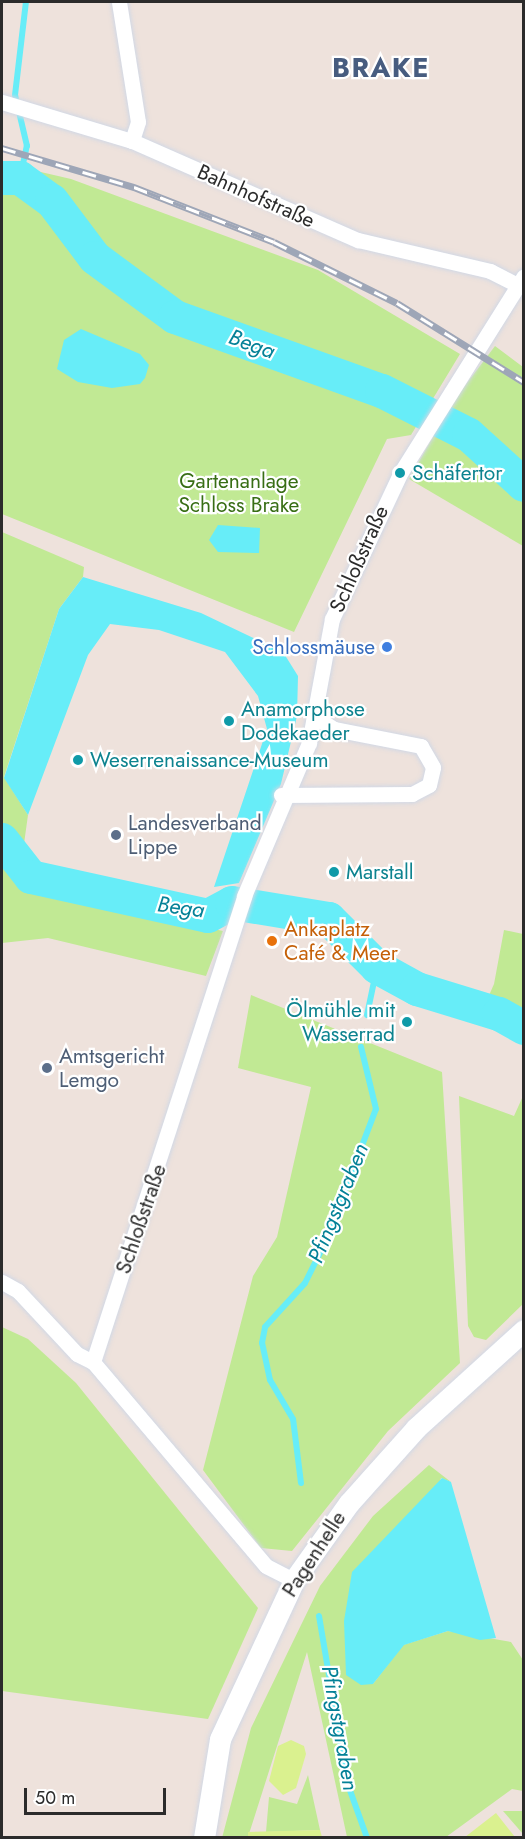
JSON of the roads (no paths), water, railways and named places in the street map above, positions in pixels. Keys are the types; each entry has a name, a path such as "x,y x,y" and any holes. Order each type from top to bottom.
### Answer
{"main road":[{"name":"Pagenhelle","path":"204,1838 220,1739 294,1580 349,1503 446,1397 515,1337"}],"street":[{"path":"119,2 138,122 132,141"},
{"name":"Bahnhofstraße","path":"2,102 132,141 358,240 520,280"},
{"name":"Schloßstraße","path":"93,1362 237,927 244,896 317,718 332,619 400,473 450,389 520,280"},
{"path":"286,795 411,794 423,790 432,777 430,758 421,746 334,729 317,718"},
{"path":"2,1282 18,1291 77,1354 93,1362 266,1566 294,1580"}],"water":[{"path":"81,329 140,354 149,365 145,378 140,384 112,388 78,382 57,369 64,340"},
{"path":"218,525 260,528 259,553 218,552 209,540"},
{"path":"83,577 201,613 283,652 298,676 297,716 281,784 239,883 214,887 267,729 258,696 225,652 159,630 110,624 88,655 28,815 4,778 59,609"},
{"path":"442,1478 451,1482 496,1638 480,1640 448,1631 404,1645 373,1684 361,1685 346,1675 344,1621 352,1572"}],"waterway":[{"path":"20,178 27,146 15,95 26,2"},
{"name":"Bega","path":"2,178 20,178 52,201 95,258 175,317 382,391 469,435 524,485"},
{"name":"Bega","path":"2,840 31,877 208,916 232,903 329,919 377,967 417,989 499,1014 524,1028"},
{"name":"Pfingstgraben","path":"367,1015 377,967"},
{"name":"Pfingstgraben","path":"301,1483 293,1419 270,1380 262,1343 265,1327 305,1283 325,1243 376,1109 361,1047"},
{"name":"Pfingstgraben","path":"319,1616 347,1782 367,1838"}],"railway":[{"path":"2,148 134,187 274,242 397,303 524,382"}],"place":[{"name":"Schäfertor","path":"400,473"},
{"name":"Schlossmäuse","path":"387,647"},
{"name":"Anamorphose Dodekaeder","path":"229,721"},
{"name":"Weserrenaissance-Museum","path":"78,760"},
{"name":"Landesverband Lippe","path":"116,835"},
{"name":"Marstall","path":"334,872"},
{"name":"Ankaplatz Café & Meer","path":"272,941"},
{"name":"Ölmühle mit Wasserrad","path":"407,1022"},
{"name":"Amtsgericht Lemgo","path":"47,1068"}],"district":[{"name":"BRAKE","path":"381,68"}],"park label":[{"name":"Gartenanlage Schloss Brake","path":"239,493"}]}
